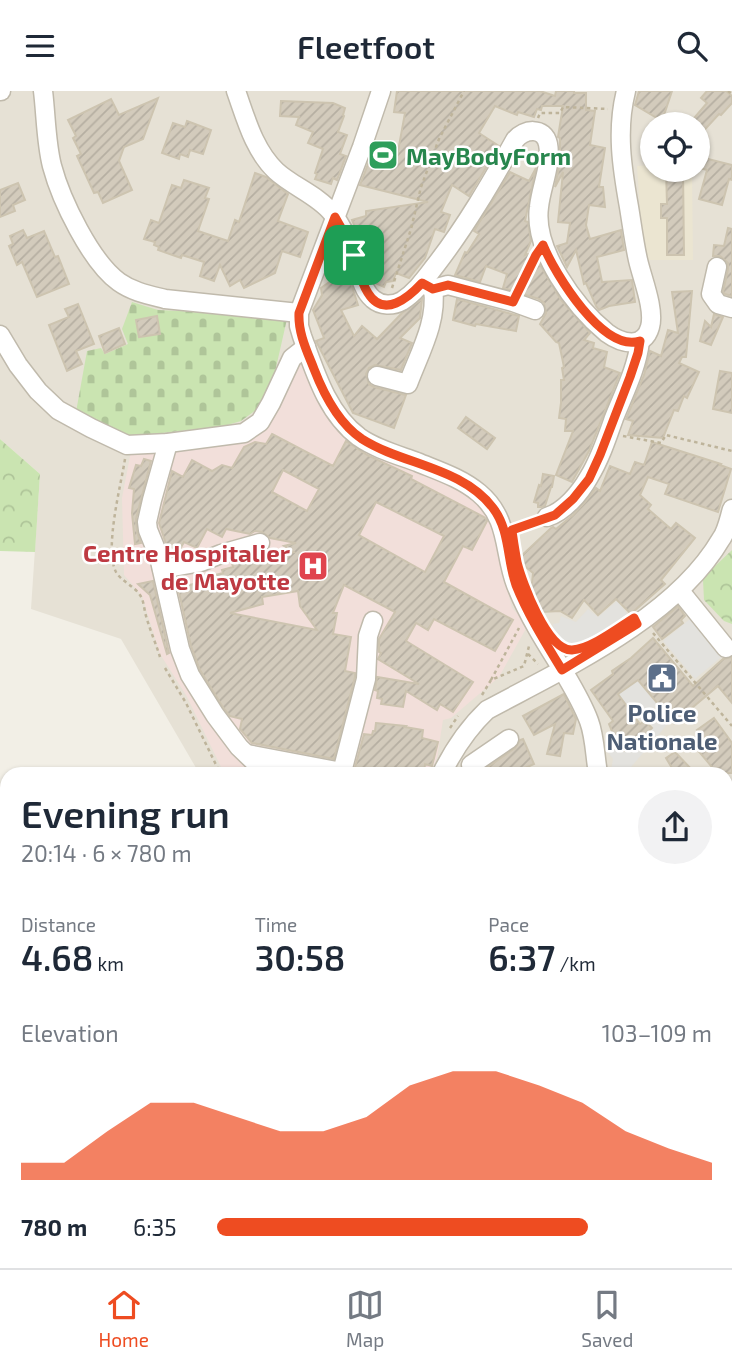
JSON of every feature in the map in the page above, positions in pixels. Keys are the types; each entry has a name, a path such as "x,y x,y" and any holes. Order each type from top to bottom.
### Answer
{"street":[{"path":"43,91 52,166 60,188 95,257 117,281 146,295 165,299 299,313"},
{"path":"236,91 250,133 264,157 277,172 328,208 351,247 368,294 377,302 391,305 428,286 448,285 535,310"},
{"path":"381,91 299,313 299,326 327,397 350,429 379,447 452,476 479,493 494,509 503,526 515,581 527,611 577,693 591,725 596,767"},
{"path":"428,286 446,251 516,140 520,134 532,130 543,135 548,145 538,217 543,245 561,279 580,306 613,337 628,343 644,338 650,330 651,312 637,255 620,140 626,91"},
{"path":"717,267 710,294 718,304 732,307"},
{"path":"377,376 408,384 430,327 435,297 428,286"},
{"path":"0,335 38,391 58,410 127,445 169,443 244,433 260,422 292,358 306,347"},
{"path":"547,517 555,515 573,499 589,479 634,365 640,341"},
{"path":"169,443 147,522 162,569 180,649 190,675 215,715 239,747 258,767"},
{"path":"445,767 472,724 487,710 603,646 680,590 703,566 723,537 732,509"},
{"path":"162,569 201,562 260,543"},
{"path":"680,590 726,648"},
{"path":"343,767 366,680 368,636 373,621"},
{"path":"471,767 509,739"},
{"path":"453,752 466,767"},
{"path":"247,754 316,767"}],"path":[{"path":"391,305 392,289 421,187 439,139 464,91"},
{"path":"532,130 540,113 560,113 562,107 622,111"},
{"path":"513,302 543,245"},
{"path":"608,434 661,443 666,435 732,451"},
{"path":"127,445 115,506 112,547 114,566 117,574 142,597 160,657"},
{"path":"512,530 547,517"},
{"path":"641,620 732,726"},
{"path":"487,710 477,701 519,628"},
{"path":"491,680 524,666 530,637"},
{"path":"528,655 538,664"},
{"path":"165,668 186,703 217,767"}],"shaded area":[{"path":"0,91 732,91 732,767 196,767 121,639 31,609 40,474 0,439"},
{"path":"637,166 640,166 640,182 692,182 693,260 642,260 633,212 640,211"},
{"name":"Centre Hospitalier de Mayotte","path":"298,363 305,366 328,413 399,464 448,483 482,506 493,520 512,608 528,625 499,677 451,718 443,720 437,758 433,767 221,767 186,695 160,654 142,596 124,575 122,498 132,446 242,439"},
{"path":"617,601 629,616 613,629 603,630 591,641 581,644 564,643 555,633 553,624 559,623 561,616 576,622 588,609 598,617"},
{"path":"702,609 732,648 695,679 663,641"},
{"path":"628,670 657,704 649,714 618,736 617,748 623,752 629,751 653,727 647,719 654,710 661,717 665,713 671,720 631,767 612,767 613,759 606,750 605,740 635,717 618,694"}],"green space":[{"path":"132,302 158,310 287,319 275,372 260,407 241,421 224,426 127,437 76,412 87,351 101,348 105,354 128,344 122,329"},
{"path":"0,439 40,474 35,552 0,551"},
{"path":"732,550 732,624 724,621 704,600 703,580"}],"building":[{"path":"397,91 540,91 555,96 556,91 586,93 586,110 595,111 590,145 605,148 599,187 603,187 605,207 589,205 586,225 590,239 621,230 624,250 597,257 602,282 632,280 635,302 599,310 586,283 584,284 576,250 567,267 557,246 567,243 570,223 558,222 563,172 555,187 560,161 558,137 563,106 542,106 541,110 537,109 534,117 518,112 517,115 495,106 479,133 499,146 469,196 452,185 441,212 450,215 444,232 435,229 425,258 409,278 396,273 393,281 386,282 384,287 375,283 359,231 357,232 352,220 366,216 366,211 428,202 360,185 373,151 397,157 405,113 394,112"},
{"path":"639,91 672,91 665,112 647,112 635,105"},
{"path":"707,91 726,91 732,96 732,103 710,124 710,112 699,112 707,103 701,98"},
{"path":"158,98 143,139 124,147 119,161 132,190 103,203 98,192 94,193 77,156 81,154 68,120 111,99 119,115"},
{"path":"281,101 333,103 345,108 338,132 347,135 340,154 346,156 337,180 333,178 331,184 315,179 323,149 308,143 313,132 296,125 299,117 280,116"},
{"path":"187,121 211,130 203,154 190,150 188,157 180,154 179,159 162,153 173,123 185,127"},
{"path":"710,160 732,165 732,180 729,179 722,205 699,199 704,182 710,182"},
{"path":"536,168 525,221 528,222 531,241 525,255 528,254 539,263 561,300 590,333 584,340 594,343 593,348 607,352 604,367 620,373 589,451 572,482 556,475 573,431 565,431 566,419 559,418 564,367 559,343 540,324 546,313 544,303 503,288 507,274 486,266 480,282 455,275 465,252 467,253 479,234 474,231 510,172 529,181"},
{"path":"255,173 266,177 288,194 278,221 308,232 300,257 282,251 275,273 244,288 240,280 230,286 220,265 214,281 200,276 204,262 158,250 155,242 144,239 151,220 159,223 172,185 181,188 184,180 209,188 205,198 209,199 198,231 228,241 235,220 239,222"},
{"path":"666,182 683,182 684,255 667,255 667,218 661,218 661,204 667,204"},
{"path":"18,183 25,200 13,205 15,211 0,217 0,190"},
{"path":"728,228 732,229 732,296 723,292 728,263 720,256 713,256 714,245 724,246"},
{"path":"23,230 27,238 44,231 69,284 37,297 22,262 17,265 9,246 13,244 10,236"},
{"path":"347,271 358,305 341,310 354,336 362,326 377,339 402,313 422,299 420,318 400,338 412,343 401,370 375,365 369,368 366,374 369,384 374,387 406,395 394,428 353,413 316,341 324,338 313,310 322,295 321,288 335,278 335,275"},
{"path":"692,291 686,357 682,357 679,363 699,372 687,398 684,396 678,411 674,410 663,438 628,435 633,421 626,419 644,375 650,351 661,356 668,330 678,333 672,292"},
{"path":"457,299 519,316 516,331 476,324 475,326 453,320"},
{"path":"78,304 94,344 76,351 82,364 67,371 49,325 69,317 65,309"},
{"path":"714,314 723,317 711,345 700,341 705,321 711,327"},
{"path":"157,316 160,334 139,337 136,320"},
{"path":"119,328 125,344 105,353 99,336"},
{"path":"720,371 732,373 732,413 713,409"},
{"path":"466,417 495,438 487,449 458,428"},
{"path":"272,434 333,466 346,441 486,519 472,550 463,546 444,582 513,620 495,651 434,619 428,630 416,623 406,641 473,682 453,712 440,704 437,710 406,691 403,707 381,704 382,699 377,698 378,691 375,690 377,677 419,684 378,659 381,653 379,639 395,612 344,585 333,613 337,613 333,634 351,637 345,671 355,673 355,677 334,759 252,743 240,729 242,719 230,716 224,709 200,670 191,646 178,588 209,580 208,577 233,567 232,563 251,557 252,562 294,552 284,546 296,543 270,538 262,532 255,531 250,534 226,529 222,537 207,529 197,548 184,542 179,551 166,544 159,523 172,471 183,477 192,460 212,471 222,465 232,468 244,447 255,442 266,444","holes":["283,470 319,489 307,511 272,492","376,502 444,536 425,572 359,535","298,591 300,606 317,630 230,613 263,604 262,597"]},
{"path":"652,442 731,469 718,512 665,494 669,484 648,477 640,495 651,505 648,509 671,529 676,523 695,538 661,580 665,584 631,614 616,599 598,615 584,600 572,618 560,611 541,612 531,592 533,573 521,563 520,557 551,528 556,529 573,515 596,488 600,491 610,466 630,474 635,462 644,465"},
{"path":"144,459 151,461 136,519 141,543 135,544 132,513 134,489 129,488 136,465 141,466"},
{"path":"543,474 554,476 545,506 538,507 538,503 534,502"},
{"path":"153,581 169,653 167,654 150,595 138,584"},
{"path":"678,606 685,616 681,620 683,623 662,639 653,627"},
{"path":"653,638 693,686 723,659 732,657 732,703 718,686 674,723 638,680 618,694 640,724 645,721 652,728 630,749 623,751 619,748 609,724 613,721 591,690"},
{"path":"564,694 576,719 573,734 564,733 560,756 547,754 555,724 534,735 523,716"},
{"path":"714,718 732,743 732,767 712,767 690,741 700,734 697,730"},
{"path":"376,723 423,730 422,738 438,742 432,766 355,767 364,734 372,735"},
{"path":"523,739 534,764 527,767 488,767 515,748"},
{"path":"675,752 689,767 671,767 666,758"}],"place":[{"name":"MayBodyForm","path":"383,155"},
{"name":"Centre Hospitalier de Mayotte","path":"313,566"},
{"name":"Police Nationale","path":"662,678"}],"route":[{"path":"335,217 354,255 360,278 368,294 383,304 400,302 422,283 433,289 448,285 513,302 526,272 543,245 575,300 597,324 620,341 640,341 630,377 589,479 573,499 555,515 512,530 524,584 531,601 558,645 570,650 575,649 590,644 634,618 637,624 562,670 527,611 515,581 503,526 494,509 479,493 452,476 361,438 334,411 316,375 302,336 299,313 335,217"}]}
